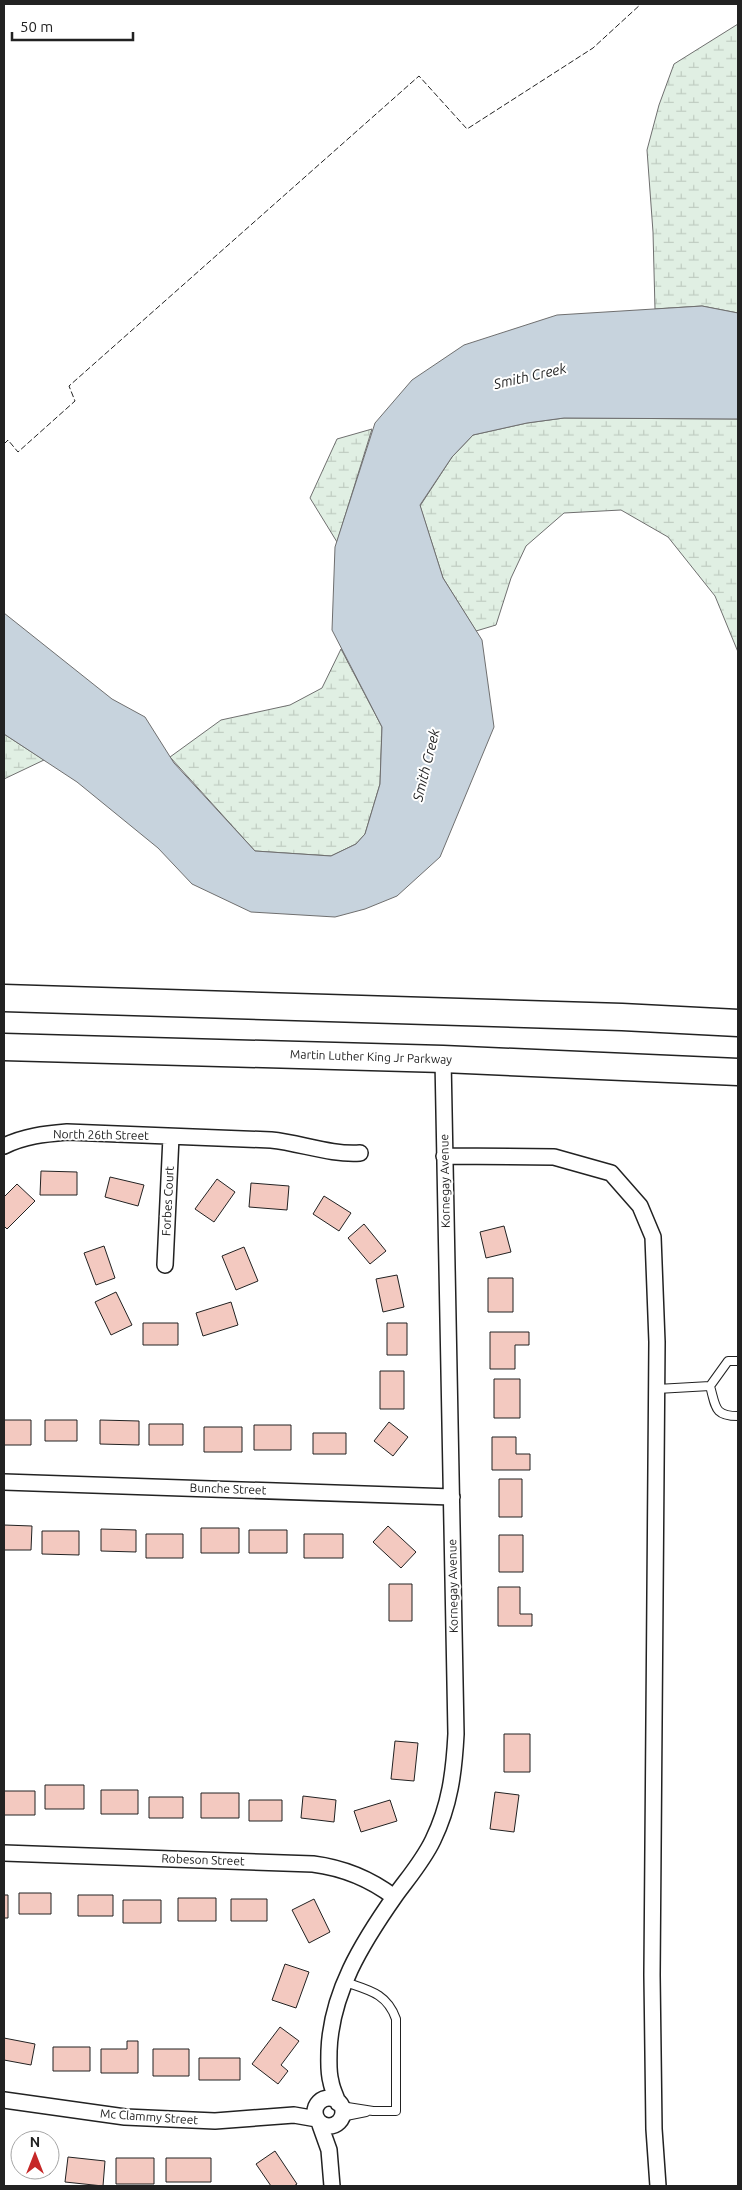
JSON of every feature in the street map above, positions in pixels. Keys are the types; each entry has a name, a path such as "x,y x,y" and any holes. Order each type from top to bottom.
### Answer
{"highway":[{"path":"4,998 622,1017 738,1023"},
{"name":"Martin Luther King Jr Parkway","path":"4,1047 443,1059 738,1072"}],"street":[{"name":"Kornegay Avenue","path":"340,2112 330,2081 330,2037 335,2009 345,1982 368,1936 424,1856 433,1840 452,1789 454,1776 456,1734 443,1059"},
{"name":"North 26th Street","path":"4,1146 20,1139 41,1134 67,1132 171,1137"},
{"path":"171,1137 271,1140 296,1143 333,1152 360,1153"},
{"name":"Forbes Court","path":"165,1265 171,1137"},
{"path":"444,1156 554,1157 611,1173 640,1206 653,1237 657,1389 652,1975 654,2130 658,2186"},
{"name":"Bunche Street","path":"4,1482 452,1497"},
{"name":"Robeson Street","path":"4,1853 332,1866 381,1887 394,1897"},
{"name":"Kornegay Avenue","path":"321,2101 330,2081"},
{"path":"332,2186 329,2150 315,2110 321,2101 331,2099 340,2112"},
{"name":"Mc Clammy Street","path":"4,2100 125,2117 215,2121 294,2115 318,2121"},
{"name":"Mc Clammy Street","path":"294,2115 321,2101"},
{"path":"318,2121 327,2126 340,2112"},
{"path":"329,2150 340,2112"}],"lane":[{"path":"710,1386 728,1361 738,1361"},
{"path":"657,1389 710,1386"},
{"path":"710,1386 717,1411 724,1416 738,1416"},
{"path":"340,2112 396,2111 396,2019 392,2006 384,1999 345,1982"}],"green space":[{"path":"738,24 738,313 702,306 655,309 653,232 647,150 659,105 674,64"},
{"path":"564,418 738,419 738,652 715,596 668,537 621,510 564,513 526,546 511,578 496,625 476,631 443,578 420,506 452,457 473,435 527,423"},
{"path":"372,429 337,542 310,498 337,439"},
{"path":"341,649 382,727 380,784 365,834 356,844 331,856 255,851 170,757 221,720 290,705 322,688"},
{"path":"4,734 44,760 4,779"}],"water":[{"name":"Smith Creek","path":"702,306 738,313 738,419 564,418 527,423 473,435 452,457 420,505 443,578 482,640 494,727 440,857 397,896 365,909 335,917 251,912 192,884 158,848 77,782 4,734 4,613 112,699 145,717 174,763 255,851 331,856 356,844 365,834 380,784 382,727 332,630 335,547 375,423 412,380 464,345 557,315"}],"building":[{"path":"41,1171 77,1172 77,1195 40,1195"},
{"path":"110,1177 144,1185 138,1206 105,1197"},
{"path":"217,1179 235,1192 214,1222 195,1209"},
{"path":"251,1183 289,1186 287,1210 249,1207"},
{"path":"17,1184 35,1201 7,1229 4,1226 4,1197"},
{"path":"324,1196 351,1213 339,1231 313,1214"},
{"path":"364,1224 386,1251 370,1264 348,1238"},
{"path":"504,1226 511,1252 486,1258 480,1232"},
{"path":"104,1246 115,1278 96,1285 84,1253"},
{"path":"244,1247 258,1281 236,1290 222,1256"},
{"path":"397,1275 404,1307 383,1312 376,1279"},
{"path":"488,1278 513,1278 513,1312 488,1312"},
{"path":"116,1292 132,1325 111,1335 95,1302"},
{"path":"231,1302 238,1325 203,1336 196,1313"},
{"path":"143,1323 178,1323 178,1345 143,1345"},
{"path":"387,1323 407,1323 407,1355 387,1355"},
{"path":"490,1332 529,1332 529,1345 515,1345 515,1369 490,1369"},
{"path":"380,1371 404,1371 404,1409 380,1409"},
{"path":"494,1379 520,1379 520,1418 494,1418"},
{"path":"4,1420 31,1420 31,1445 4,1445"},
{"path":"45,1420 77,1420 77,1441 45,1441"},
{"path":"100,1420 139,1421 139,1445 100,1444"},
{"path":"389,1422 408,1437 393,1456 374,1441"},
{"path":"149,1424 183,1424 183,1445 149,1445"},
{"path":"254,1425 291,1425 291,1450 254,1450"},
{"path":"204,1427 242,1427 242,1452 204,1452"},
{"path":"313,1433 346,1433 346,1454 313,1454"},
{"path":"492,1437 516,1437 516,1454 530,1454 530,1470 492,1470"},
{"path":"499,1479 522,1479 522,1517 499,1517"},
{"path":"4,1525 32,1526 31,1550 4,1550"},
{"path":"388,1526 416,1552 401,1568 373,1542"},
{"path":"201,1528 239,1528 239,1553 201,1553"},
{"path":"101,1529 136,1530 136,1552 101,1551"},
{"path":"249,1530 287,1530 287,1553 249,1553"},
{"path":"42,1531 79,1531 79,1555 42,1554"},
{"path":"146,1534 183,1534 183,1558 146,1558"},
{"path":"304,1534 343,1534 343,1558 304,1558"},
{"path":"499,1535 523,1535 523,1572 499,1572"},
{"path":"389,1584 412,1584 412,1621 389,1621"},
{"path":"498,1587 520,1587 520,1614 532,1614 532,1626 498,1626"},
{"path":"504,1734 530,1734 530,1772 504,1772"},
{"path":"395,1741 418,1743 414,1781 391,1779"},
{"path":"45,1785 84,1785 84,1809 45,1809"},
{"path":"101,1790 138,1790 138,1814 101,1814"},
{"path":"4,1791 35,1791 35,1815 4,1815"},
{"path":"495,1792 519,1795 514,1832 490,1829"},
{"path":"201,1793 239,1793 239,1818 201,1818"},
{"path":"303,1796 336,1800 334,1822 301,1818"},
{"path":"149,1797 183,1797 183,1818 149,1818"},
{"path":"249,1800 282,1800 282,1821 249,1821"},
{"path":"390,1800 397,1821 361,1832 354,1811"},
{"path":"19,1893 51,1893 51,1914 19,1914"},
{"path":"4,1895 8,1895 8,1918 4,1918"},
{"path":"78,1895 113,1895 113,1916 78,1916"},
{"path":"178,1898 216,1898 216,1921 178,1921"},
{"path":"231,1899 267,1899 267,1921 231,1921"},
{"path":"314,1899 330,1932 309,1943 292,1910"},
{"path":"123,1900 161,1900 161,1923 123,1923"},
{"path":"285,1964 309,1972 296,2008 272,2000"},
{"path":"280,2027 299,2041 281,2065 288,2071 278,2084 252,2064"},
{"path":"4,2038 35,2044 31,2065 4,2060"},
{"path":"127,2041 138,2041 138,2073 101,2073 101,2049 127,2049"},
{"path":"53,2047 90,2047 90,2071 53,2071"},
{"path":"153,2049 189,2049 189,2076 153,2076"},
{"path":"199,2058 240,2058 240,2080 199,2080"},
{"path":"275,2151 297,2184 294,2186 271,2186 256,2164"},
{"path":"68,2157 105,2161 103,2186 65,2182"},
{"path":"116,2158 154,2158 154,2184 116,2184"},
{"path":"166,2158 211,2158 211,2182 166,2182"}],"fence":[{"path":"4,444 8,440 18,452 75,401 69,386 419,76 467,129 593,48 641,4"}]}
